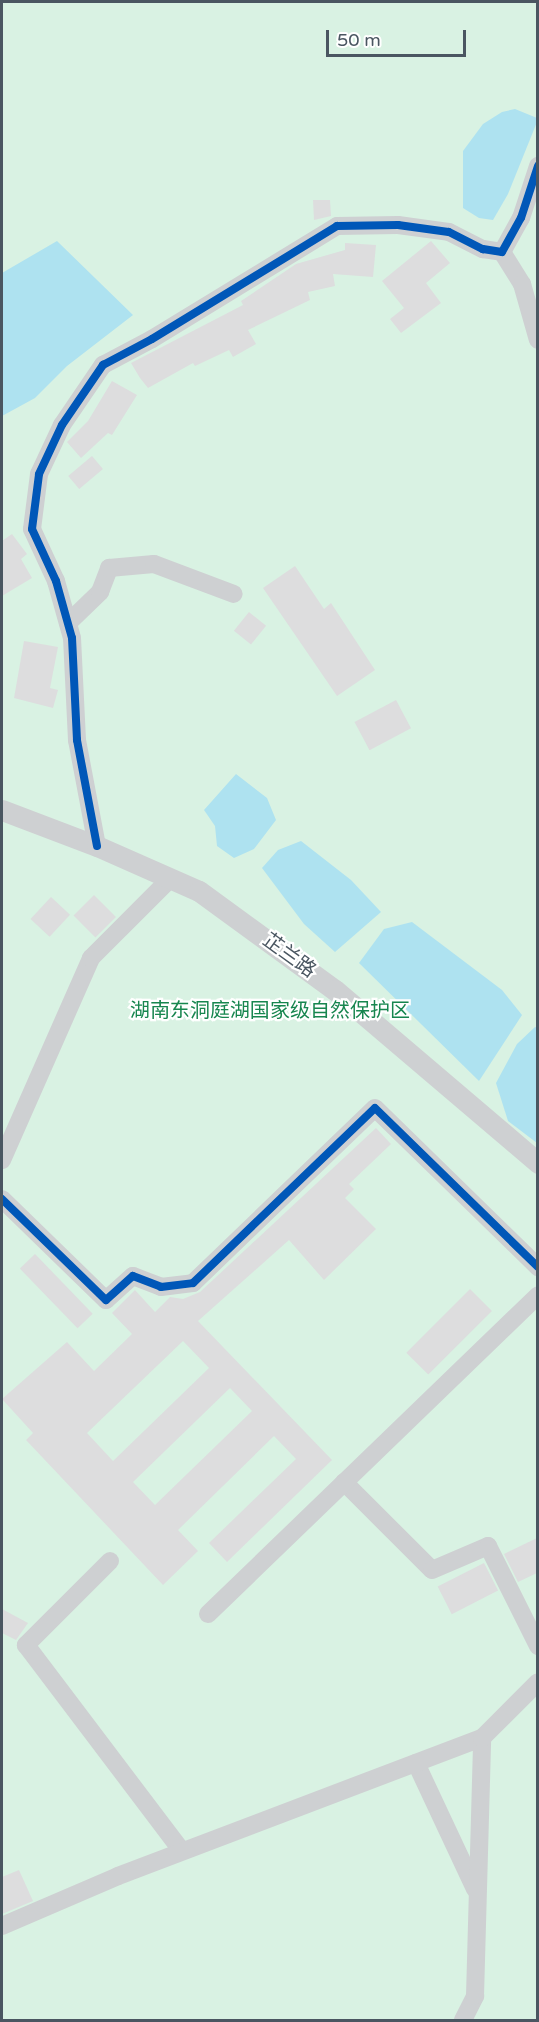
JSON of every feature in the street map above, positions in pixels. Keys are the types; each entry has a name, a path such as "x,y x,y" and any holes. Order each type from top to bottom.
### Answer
{"street":[{"path":"502,252 521,218 537,166"},
{"path":"97,846 77,740 68,623 56,581 32,529 39,474 62,425 102,365 152,339 337,226 398,225 449,232 483,249 502,252 522,284 537,340"},
{"path":"68,623 100,592 109,568 154,564 234,594"},
{"name":"芷兰路","path":"2,810 97,846 198,891 335,990 537,1163"},
{"path":"2,1161 91,958 169,880"},
{"path":"2,1199 106,1300 133,1276 161,1287 193,1283 375,1108 537,1267"},
{"path":"208,1614 537,1295"},
{"path":"345,1482 432,1570 488,1546 537,1646"},
{"path":"110,1561 26,1645 182,1851"},
{"path":"2,1926 182,1851 482,1738 537,1682"},
{"path":"463,2020 475,1996 482,1738"},
{"path":"416,1763 478,1894"}],"green space":[{"name":"湖南东洞庭湖国家级自然保护区","path":"2,2 537,2 537,2020 2,2020"}],"water":[{"path":"515,109 537,118 537,122 508,194 493,220 479,218 463,208 463,151 483,124 502,112"},
{"path":"57,241 133,315 67,366 35,398 2,416 2,273"},
{"path":"236,774 267,798 276,820 254,849 234,858 217,846 215,826 204,810"},
{"path":"301,841 351,880 381,912 335,952 304,924 262,868 278,850"},
{"path":"412,922 502,990 522,1015 479,1081 359,963 384,929"},
{"path":"535,1027 538,1028 537,1143 508,1121 496,1083 517,1044"}],"building":[{"path":"313,200 330,200 331,216 314,220"},
{"path":"431,241 450,263 426,283 441,303 401,333 390,319 404,308 382,281"},
{"path":"345,243 376,245 373,277 333,274 335,286 308,292 310,300 248,330 256,344 233,357 229,350 195,366 193,363 148,388 140,378 131,363 243,305 241,301 296,264 345,250"},
{"path":"112,381 137,395 112,435 108,433 81,458 67,442 88,421"},
{"path":"92,456 103,469 79,489 68,476"},
{"path":"12,534 27,554 21,559 32,578 2,596 2,541"},
{"path":"295,566 324,609 331,603 375,670 337,696 263,588"},
{"path":"249,612 266,626 251,644 234,631"},
{"path":"24,641 58,647 50,688 58,690 53,708 14,698"},
{"path":"396,700 411,728 370,750 355,722"},
{"path":"94,895 116,917 95,937 73,916"},
{"path":"51,897 70,915 50,937 31,919"},
{"path":"376,1128 391,1144 349,1184 354,1189 345,1198 376,1229 324,1280 289,1240 198,1321 332,1460 227,1562 209,1543 296,1459 274,1436 178,1530 198,1551 163,1585 26,1440 33,1433 2,1399 67,1342 94,1371 132,1334 112,1313 135,1290 155,1312 170,1297 183,1299 200,1292","holes":["183,1341 209,1368 113,1461 87,1433","230,1388 252,1411 155,1505 133,1482"]},
{"path":"35,1254 93,1314 78,1328 20,1269"},
{"path":"470,1289 492,1311 428,1375 406,1353"},
{"path":"537,1538 537,1573 518,1582 504,1554"},
{"path":"484,1563 498,1591 452,1614 438,1587"},
{"path":"2,1609 28,1623 16,1640 2,1633"},
{"path":"19,1870 33,1901 2,1914 2,1877"}],"cycle path":[{"path":"97,846 77,740 72,638 56,581 32,529 39,474 62,425 103,365 152,339 337,226 398,225 449,232 483,249 502,252 521,218 538,166"},
{"path":"2,1199 106,1300 133,1276 161,1287 193,1283 375,1108 538,1267"}]}
